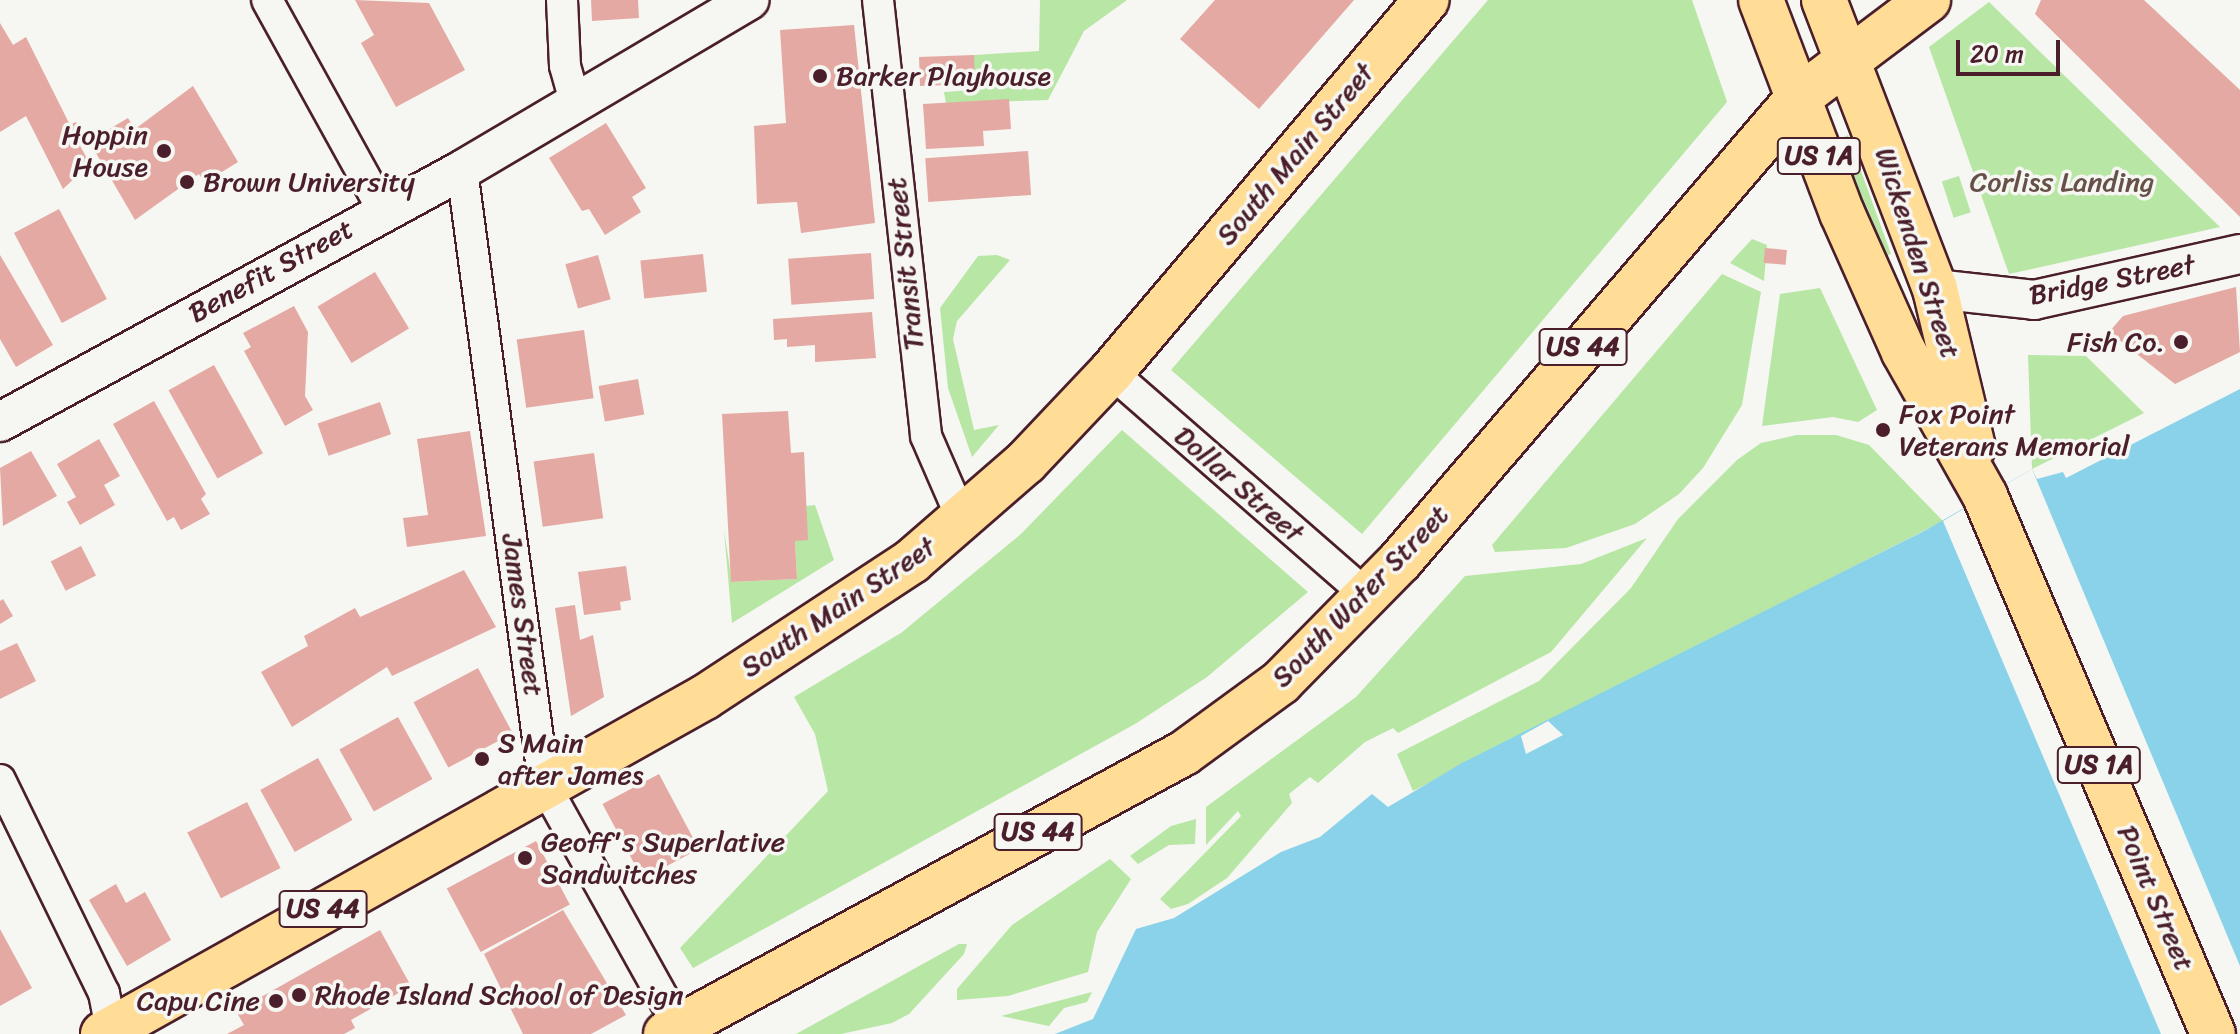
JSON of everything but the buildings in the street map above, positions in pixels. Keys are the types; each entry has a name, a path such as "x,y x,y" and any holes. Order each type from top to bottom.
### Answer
{"main road":[{"name":"South Main Street","path":"109,1033 544,784 705,697 912,561 963,521 1111,372 1427,0"},
{"name":"Wickenden Street","path":"1761,0 1798,98 1904,352 1985,496"},
{"name":"Wickenden Street","path":"1824,0 1847,61 1869,104 1935,289 1985,496"},
{"name":"South Water Street","path":"673,1030 1184,753 1281,682 1367,595 1798,98 1928,0"},
{"name":"Point Street","path":"1985,496 2213,1034"}],"street":[{"path":"267,0 383,210"},
{"path":"562,0 565,66 576,105"},
{"name":"Benefit Street","path":"0,422 383,210 462,170 749,0"},
{"name":"Transit Street","path":"878,0 926,436 963,521"},
{"name":"James Street","path":"462,170 544,784 673,1030"},
{"name":"Bridge Street","path":"1935,289 2034,300 2240,254"},
{"name":"Dollar Street","path":"1111,372 1367,595"},
{"path":"0,780 104,993 109,1033"}],"green space":[{"path":"1040,0 1127,0 1084,31 1048,100 946,103 944,92 974,90 974,55 1039,51"},
{"path":"1488,0 1692,0 1727,102 1362,534 1171,370"},
{"name":"Corliss Landing","path":"1989,2 2220,227 2009,274 1929,47"},
{"path":"1848,135 1891,254 1883,257 1838,140"},
{"path":"1959,176 1971,212 1954,218 1942,182"},
{"path":"1752,239 1767,245 1764,281 1730,263"},
{"path":"997,255 1010,260 957,321 953,339 974,430 999,425 972,457 948,388 940,308 978,256"},
{"path":"1722,274 1761,292 1742,405 1703,468 1679,494 1635,524 1566,548 1495,552 1492,545"},
{"path":"1820,288 1877,410 1858,422 1833,417 1762,426 1780,294"},
{"path":"2028,355 2086,356 2144,413 2032,469"},
{"path":"1122,430 1308,592 1207,677 1135,724 693,968 680,948 828,791 815,734 794,697 901,633 1021,534"},
{"path":"1797,435 1836,435 1869,445 1943,521 1413,791 1397,754 1539,681 1631,588 1678,519 1737,460 1761,443"},
{"path":"815,505 834,560 732,623 724,530 732,582 797,579 795,541 806,506"},
{"path":"1647,538 1551,652 1398,733 1393,728 1365,742 1318,783 1310,777 1289,794 1292,803 1227,878 1188,904 1171,909 1160,899 1241,816 1238,811 1206,845 1206,807 1356,697 1465,576 1581,564"},
{"path":"1196,819 1195,844 1169,845 1138,864 1130,856 1171,826"},
{"path":"1110,859 1131,879 1097,932 1088,972 1008,996 957,1000 957,989 1012,925"},
{"path":"959,944 967,944 964,954 909,1014 892,1023 841,1034 796,1034"},
{"path":"1092,992 1087,1002 1064,1008 1049,1026 1001,1016"}],"water":[{"path":"2240,389 2240,1034 1055,1034 1093,1019 1136,929 1174,918 1281,852 1320,837 1372,794 1388,807 1462,763 1924,531 2032,469 2037,479 2063,472 2066,478"}],"pier":[{"path":"2032,469 2240,966 2240,1034 2161,1034 1943,521"},
{"path":"1548,721 1563,735 1526,754 1521,736"}],"place":[{"name":"Barker Playhouse","path":"820,76"},
{"name":"Hoppin House","path":"164,151"},
{"name":"Brown University","path":"187,182"},
{"name":"Fish Co.","path":"2181,342"},
{"name":"Fox Point Veterans Memorial","path":"1883,430"},
{"name":"S Main after James","path":"482,759"},
{"name":"Geoff's Superlative Sandwitches","path":"525,858"},
{"name":"Rhode Island School of Design","path":"299,995"},
{"name":"Capu Cine","path":"276,1001"}]}
